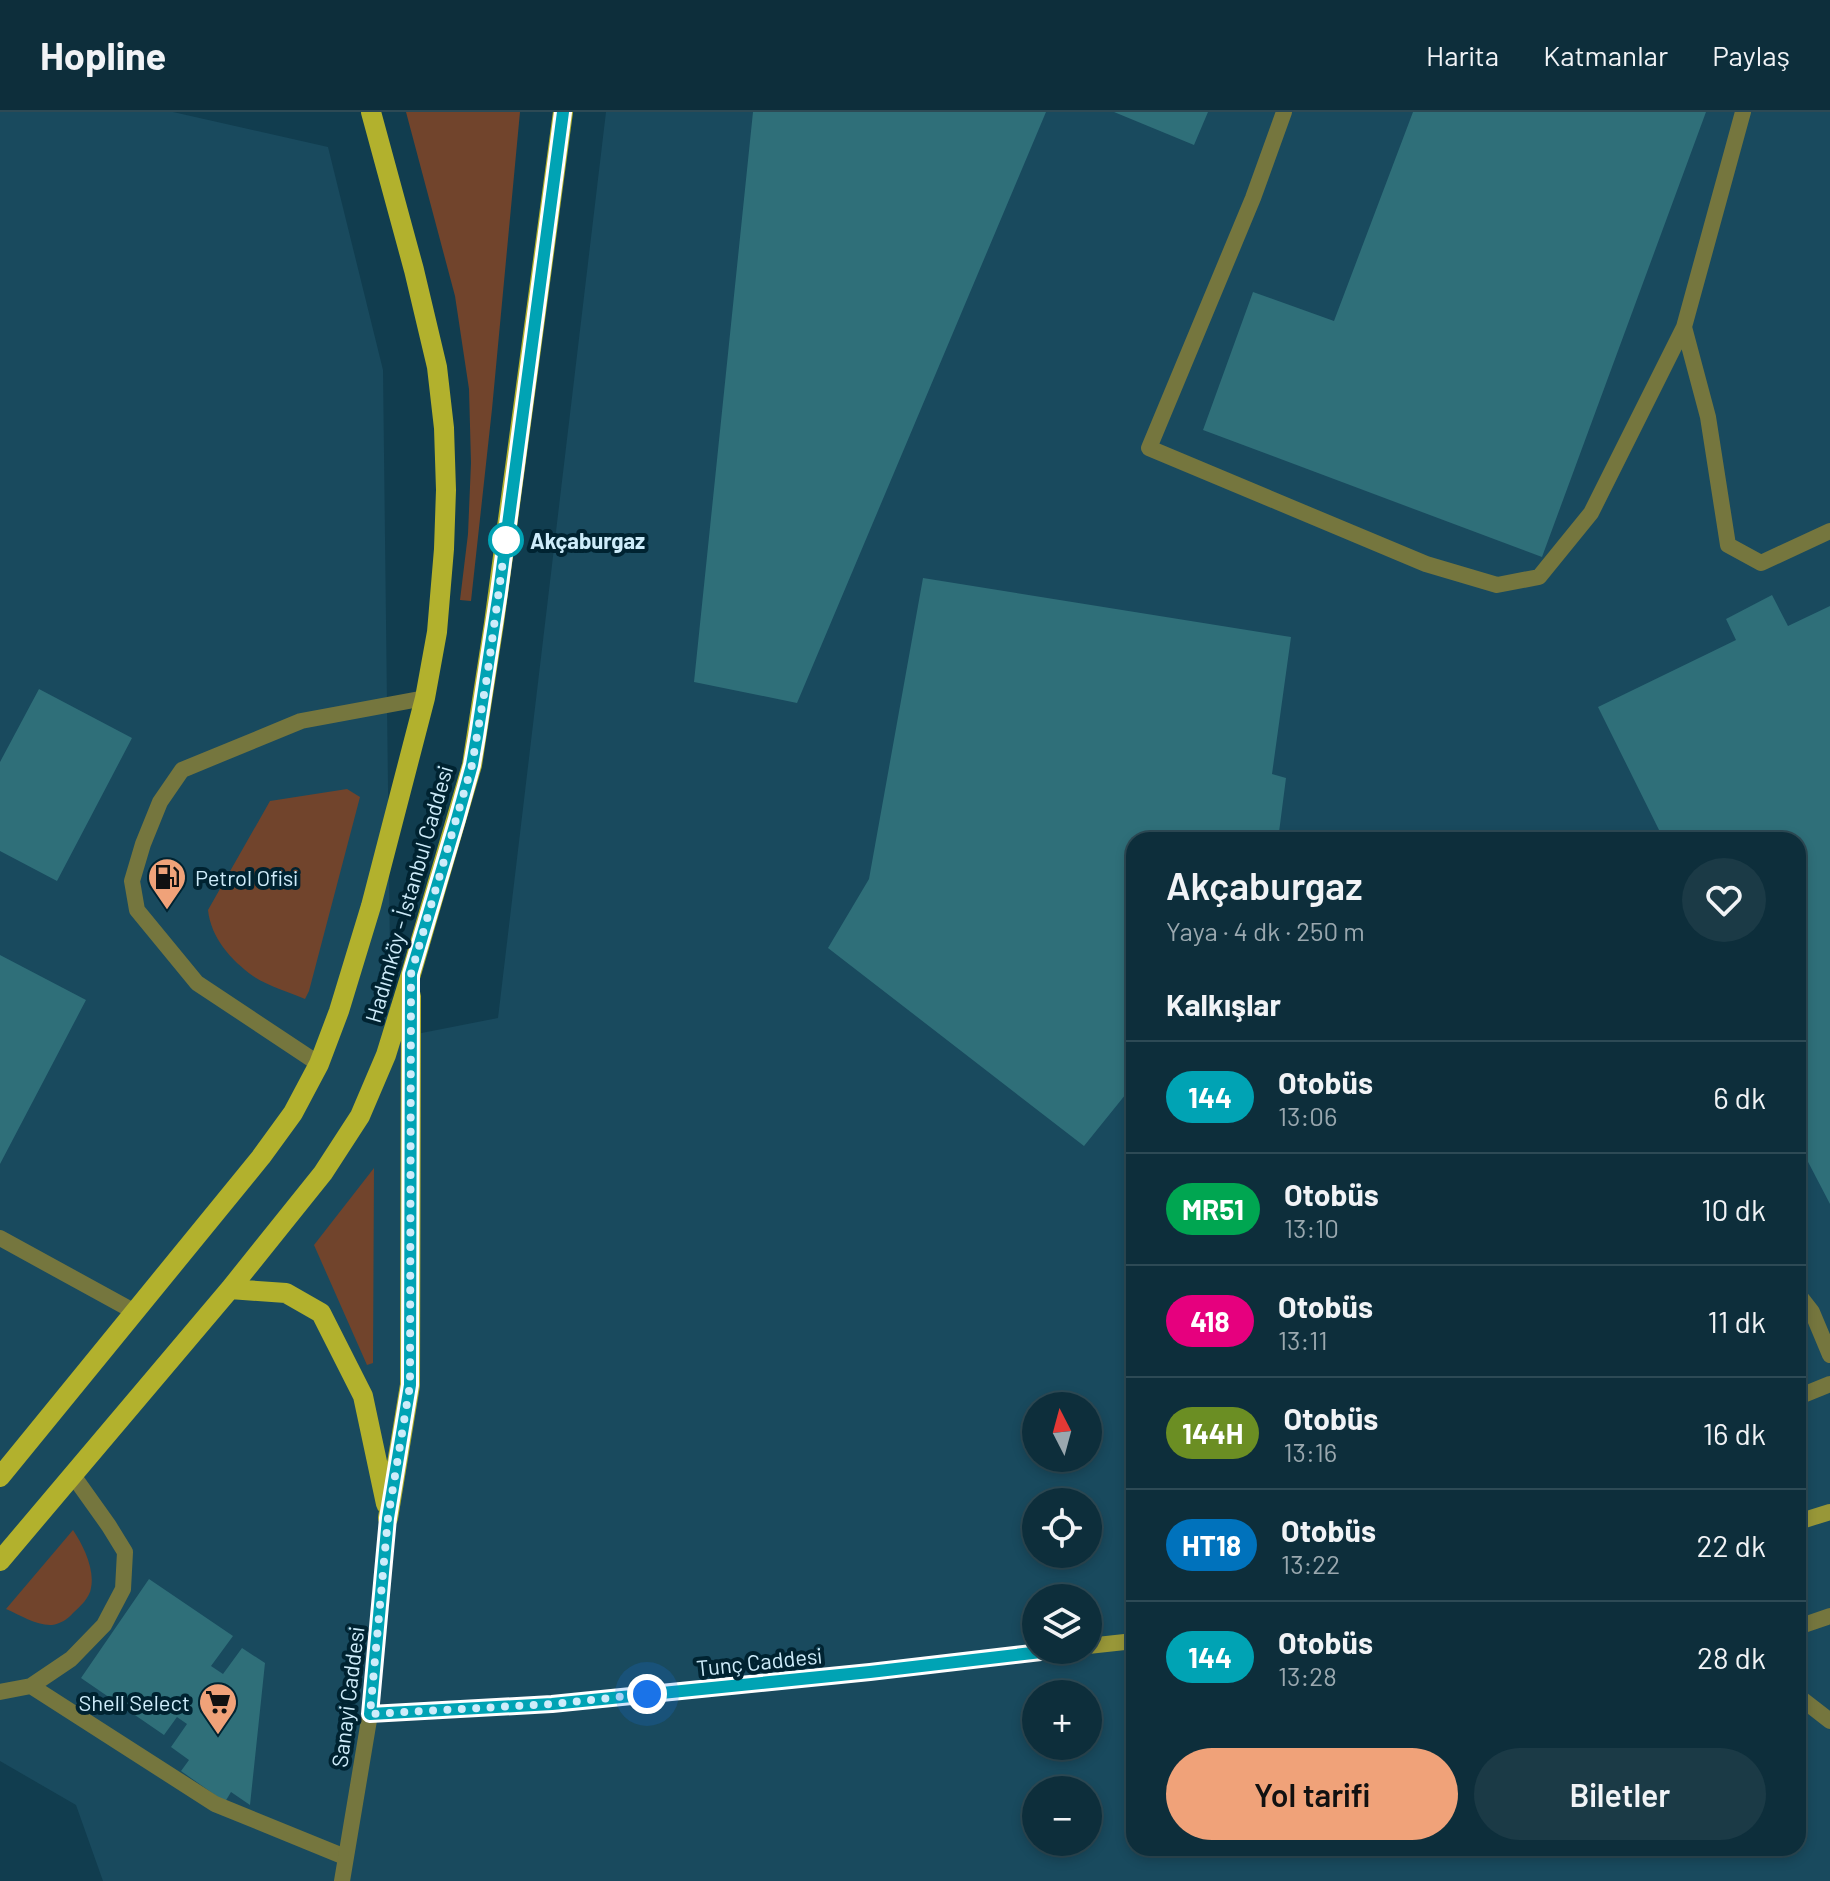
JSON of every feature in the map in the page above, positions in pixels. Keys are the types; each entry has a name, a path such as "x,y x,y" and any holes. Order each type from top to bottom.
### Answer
{"main road":[{"name":"Hadımköy - İstanbul Caddesi","path":"0,1477 261,1157 293,1113 319,1064 339,1011 371,906 425,698 437,632 446,490 444,428 437,367 371,112"},
{"name":"Hadımköy - İstanbul Caddesi","path":"0,1561 230,1289 323,1173 360,1116 386,1055 472,765 493,636 563,112"},
{"path":"388,1518 410,1385 411,974"},
{"path":"230,1289 286,1293 321,1313 363,1396 388,1518"},
{"path":"1806,1520 1830,1512"},
{"name":"Sanayi Caddesi","path":"370,1714 388,1518"},
{"path":"1102,1644 1126,1642"},
{"name":"Tunç Caddesi","path":"370,1714 552,1704 1022,1654"}],"street":[{"path":"1284,112 1253,198 1149,448 1426,564 1497,585 1539,577 1591,513 1684,327 1743,112"},
{"path":"1684,327 1708,417 1728,545 1761,563 1830,531"},
{"path":"319,1064 197,983 137,910 132,881 160,802 182,770 301,721 425,698"},
{"path":"0,1238 135,1312"},
{"path":"1806,1304 1830,1355"},
{"path":"1806,1394 1830,1384"},
{"path":"0,1692 31,1686 71,1659 104,1625 123,1589 125,1552 72,1474"},
{"path":"1806,1624 1830,1616"},
{"path":"31,1686 215,1804 345,1857"},
{"path":"1806,1702 1830,1721"},
{"name":"Sanayi Caddesi","path":"342,1881 370,1714"}],"shaded area":[{"path":"0,112 173,112 328,147 383,370 391,1039 498,1018 606,112 1830,112 1830,1881 103,1881 76,1805 0,1761"},
{"path":"406,112 520,112 471,601 460,600 468,534 471,463 469,389 455,296"},
{"path":"347,789 360,797 305,999 259,980 237,963 223,948 213,930 208,910 270,801"},
{"path":"374,1168 373,1363 367,1365 314,1245"},
{"path":"73,1530 90,1565 92,1581 84,1602 66,1619 52,1625 35,1622 6,1609"}],"building":[{"path":"753,112 1046,112 797,703 694,682"},
{"path":"1114,112 1208,112 1194,145"},
{"path":"1413,112 1706,112 1542,557 1203,430 1253,292 1334,321"},
{"path":"923,578 1291,637 1272,774 1286,778 1279,832 1126,832 1126,1094 1084,1146 828,948 869,879"},
{"path":"1772,595 1788,626 1830,606 1830,1204 1806,1158 1806,832 1660,832 1598,707 1736,640 1726,619"},
{"path":"39,689 132,738 57,881 0,851 0,762"},
{"path":"0,955 86,1000 0,1164"},
{"path":"149,1579 233,1636 211,1666 223,1674 242,1648 265,1663 250,1805 231,1792 225,1802 181,1771 189,1760 171,1747 187,1724 177,1717 164,1735 81,1678"}],"bus line":[{"name":"144","path":"563,112 499,592 472,765 411,974 410,1385 388,1518 370,1714 552,1704 1022,1654"}],"place":[{"name":"Akçaburgaz","path":"506,540"},
{"name":"Petrol Ofisi","path":"167,911"},
{"name":"Shell Select","path":"218,1736"}],"route":[{"path":"506,540 507,532 472,765 411,974 410,1385 388,1518 370,1714 552,1704 647,1694"}]}
